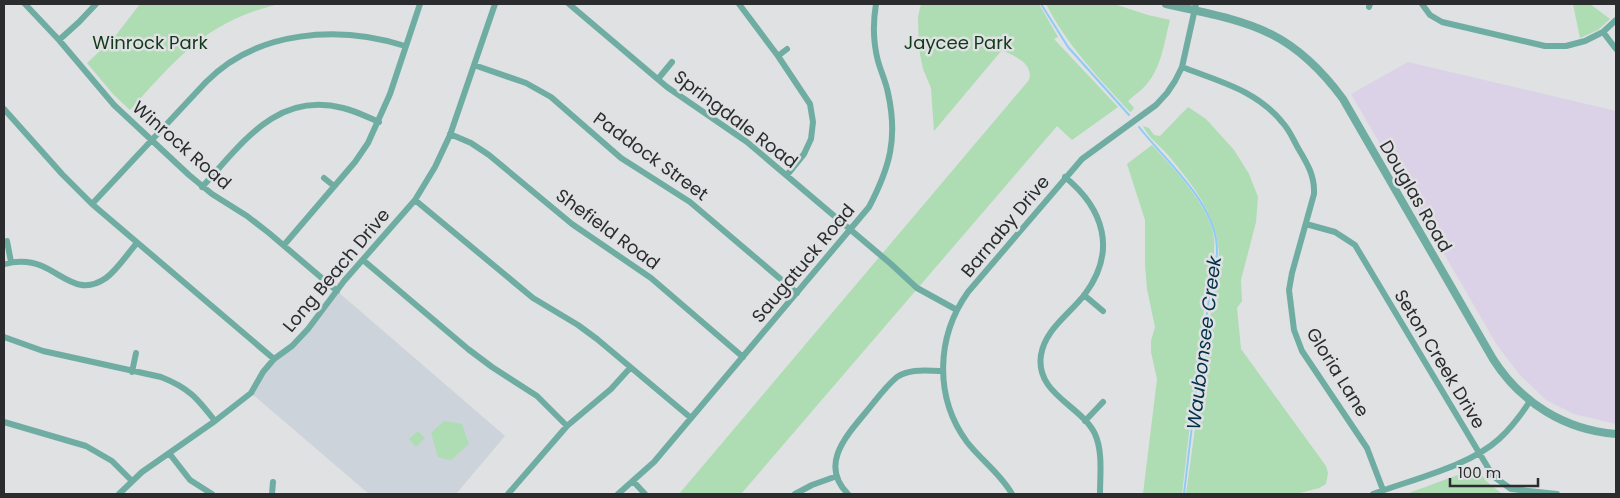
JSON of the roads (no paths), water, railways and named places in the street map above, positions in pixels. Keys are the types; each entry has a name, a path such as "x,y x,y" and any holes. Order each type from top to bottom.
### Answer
{"street":[{"name":"Winrock Road","path":"25,4 59,40 103,93 151,140 202,187 256,222 337,292"},
{"path":"59,40 96,4"},
{"path":"284,245 355,162 368,143 390,94 420,4"},
{"name":"Long Beach Drive","path":"119,494 132,481 251,393 263,372 274,359 292,346 308,329 363,260 415,200 436,167 450,134 495,4"},
{"name":"Springdale Road","path":"569,4 679,96 731,129 851,230 916,288 957,310"},
{"path":"739,4 778,56 809,103 813,122 811,138 804,154 787,175"},
{"name":"Saugatuck Road","path":"618,494 654,462 870,207 882,182 891,156 893,133 888,92 877,58 874,30 876,4"},
{"name":"Douglas Road","path":"1166,4 1196,7 1243,22 1268,32 1300,52 1324,75 1343,99 1498,368 1530,401 1551,415 1569,424 1604,433 1616,434"},
{"path":"1422,4 1430,15 1442,22 1545,46 1572,46 1603,32 1616,20"},
{"name":"Barnaby Drive","path":"1012,494 972,448 957,426 947,400 943,371 944,349 949,330 957,310 968,292 1082,159 1156,105 1167,94 1182,67 1196,7"},
{"path":"1603,32 1616,50"},
{"path":"92,204 208,79 238,56 254,48 299,36 366,36 405,46"},
{"path":"778,56 788,49"},
{"path":"658,79 672,62"},
{"name":"Paddock Street","path":"474,65 526,83 551,97 621,158 690,202 797,293"},
{"name":"Gloria Lane","path":"1182,67 1234,86 1265,104 1282,122 1306,160 1313,176 1314,194 1292,273 1290,288 1294,330 1302,351 1367,448 1383,490"},
{"path":"202,187 254,130 267,120 295,108 314,104 328,105 356,112 379,122"},
{"path":"4,109 62,174 92,204 274,359"},
{"name":"Shefield Road","path":"450,134 482,150 584,233 652,278 743,357"},
{"path":"1066,177 1081,190 1090,202 1103,236 1102,252 1098,271 1084,295 1048,335 1040,358 1043,373 1048,384 1092,429 1100,454 1100,494"},
{"path":"324,178 334,186"},
{"path":"415,200 533,298 583,328 691,418"},
{"name":"Seton Creek Drive","path":"1306,224 1335,232 1355,245 1492,476 1510,492 1556,494"},
{"path":"7,241 7,263 37,265 72,282 89,285 110,275 137,243"},
{"path":"363,260 473,353 536,395 567,426"},
{"path":"1084,295 1103,311"},
{"path":"4,337 43,352 162,377 179,384 196,397 215,421"},
{"path":"132,372 136,353"},
{"path":"508,494 567,426 611,389 630,368"},
{"path":"848,494 839,483 837,476 836,462 840,446 892,382 902,374 908,372 943,371"},
{"path":"1373,494 1478,454 1497,441 1512,426 1530,401"},
{"path":"1085,421 1104,402"},
{"path":"4,422 86,446 112,462 132,481"},
{"path":"169,453 190,480 212,494"},
{"path":"795,494 812,485 837,476"},
{"path":"633,481 645,494"},
{"path":"272,494 273,482"}],"waterway":[{"name":"Waubonsee Creek","path":"1041,4 1068,47 1129,115"},
{"name":"Waubonsee Creek","path":"1139,127 1176,169 1200,201 1209,217 1215,234 1217,254 1197,383 1184,494"}],"park label":[{"name":"Winrock Park","path":"150,42"},
{"name":"Jaycee Park","path":"958,42"}]}
